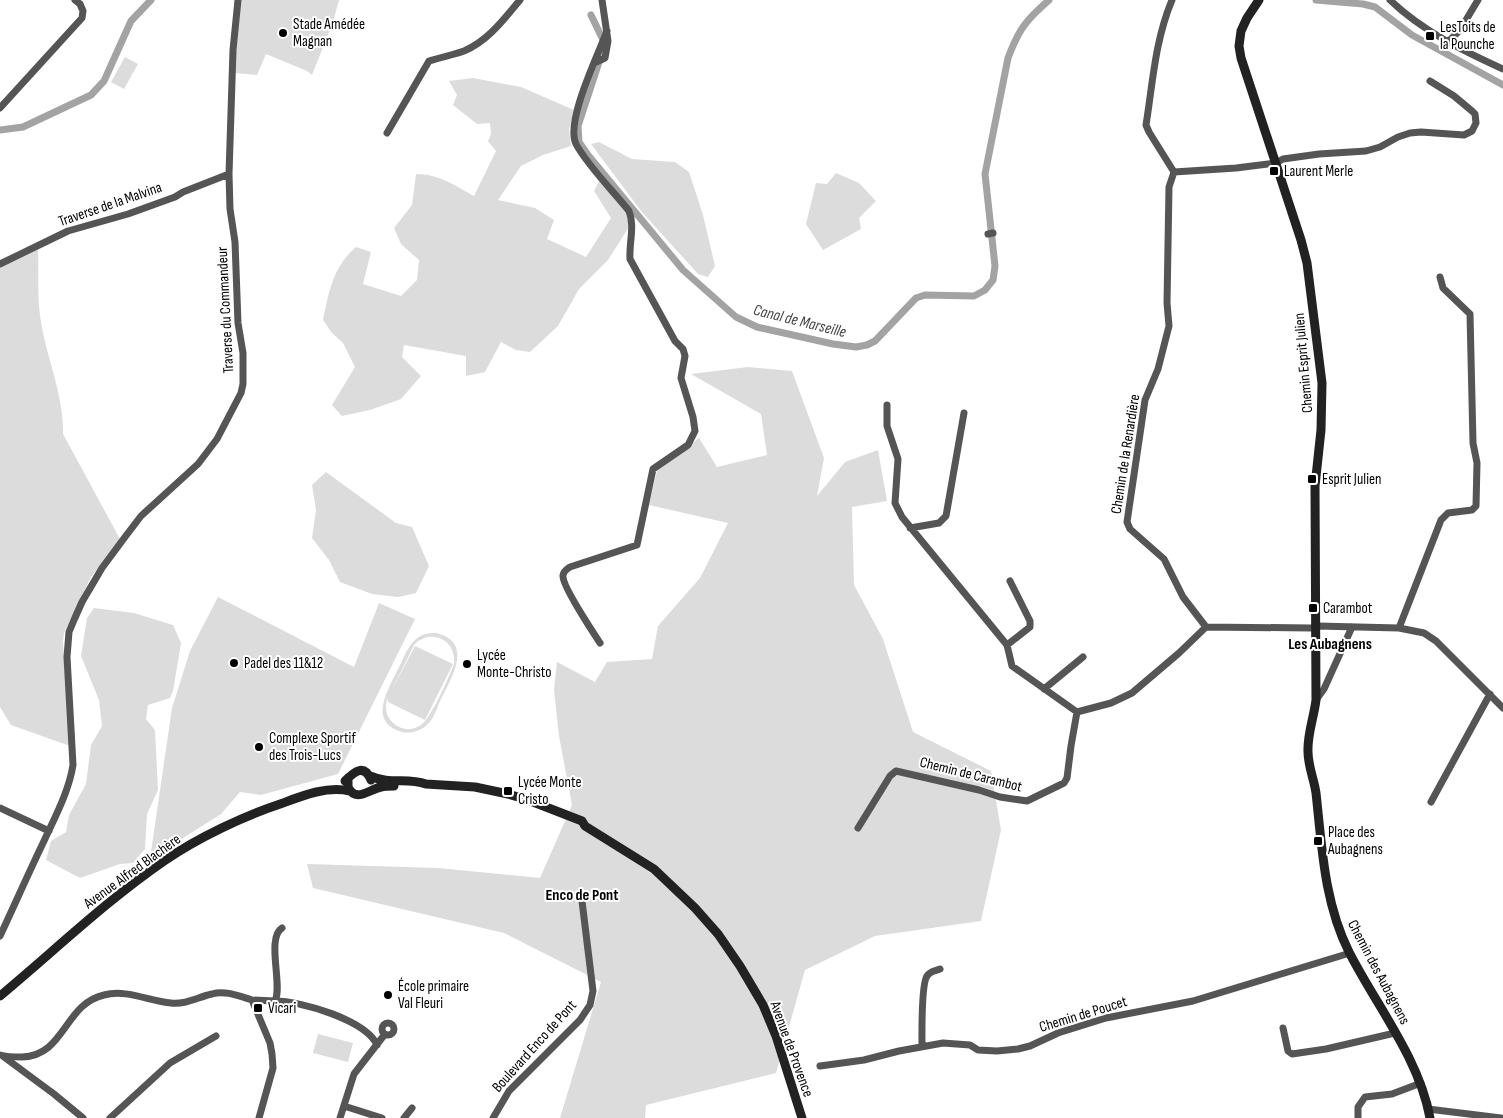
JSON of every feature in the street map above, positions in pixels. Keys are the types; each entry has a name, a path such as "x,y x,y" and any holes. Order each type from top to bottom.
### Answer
{"main road":[{"name":"Chemin Esprit Julien","path":"1260,0 1247,18 1241,31 1239,46 1248,81 1301,240 1306,263 1322,383 1321,430 1315,486 1316,626"},
{"name":"Chemin des Aubagnens","path":"1316,626 1316,700 1308,754 1315,787 1329,900 1339,930 1350,953 1395,1033 1420,1083 1429,1114"},
{"path":"364,771 370,776 372,785 367,792 358,795 350,791 348,778 353,772 364,771"},
{"name":"Avenue de Provence","path":"370,776 383,781 419,782 426,784"},
{"name":"Avenue Alfred Blachère","path":"0,996 105,907 172,856 254,814 307,795 328,790 348,778"},
{"name":"Avenue de Provence","path":"367,792 380,787 426,784 475,787 528,800 582,822 654,869 695,908 718,934 740,966 763,1005 776,1036 802,1118"},
{"name":"Avenue Alfred Blachère","path":"328,790 350,791"}],"street":[{"path":"0,108 82,18 83,11 80,4 75,0"},
{"name":"Traverse du Commandeur","path":"0,936 68,787 72,765 67,657 69,632 74,620 87,593 118,547 141,516 198,464 228,420 241,393 243,384 243,353 238,324 235,242 230,209 229,174 233,50 238,0"},
{"path":"387,134 430,60 465,50 490,34 520,0"},
{"path":"598,61 605,58 608,47 605,36 602,0"},
{"path":"1172,0 1163,22 1157,48 1146,125 1148,132 1174,172 1276,163 1283,159 1319,154 1372,150 1410,133 1464,135 1472,131 1476,123 1475,114 1454,96 1430,81"},
{"path":"1390,0 1430,31 1503,69"},
{"path":"1449,41 1460,30 1478,0"},
{"path":"1460,30 1460,47"},
{"path":"600,643 566,587 563,575 565,570 637,545 653,469 688,445 695,431 693,417 681,378 683,349 675,341 630,259 632,219 629,211 586,159 576,144 573,134 577,110 598,61 605,36"},
{"name":"Chemin de la Renardière","path":"1174,172 1169,187 1168,334 1158,369 1145,400 1127,522 1130,528 1164,559 1183,597 1206,627"},
{"name":"Traverse de la Malvina","path":"0,264 68,231 128,214 175,197 229,174"},
{"path":"1399,628 1441,520 1448,513 1472,510 1476,506 1477,463 1473,443 1470,314 1443,288 1440,277"},
{"path":"887,405 887,426 898,459 895,503 898,511 1007,645 1012,666 1078,712 1111,703 1132,693 1206,627 1311,628 1316,626 1399,628 1424,633 1436,641 1503,708"},
{"path":"910,528 939,523 946,516 964,413"},
{"path":"1007,645 1030,628 1030,620 1010,581"},
{"path":"1316,700 1324,689 1352,627"},
{"path":"1044,688 1083,657"},
{"path":"1431,802 1490,694"},
{"name":"Chemin de Carambot","path":"858,828 890,776 896,771 979,790 1000,797 1026,801 1038,797 1066,781 1070,746 1078,712"},
{"path":"0,808 49,831"},
{"name":"Boulevard Enco de Pont","path":"492,1118 509,1091 580,1020 590,1005 593,991 582,902"},
{"path":"275,1000 278,989 274,961 278,932 282,928"},
{"name":"Chemin de Poucet","path":"820,1066 864,1060 942,1043 970,1045 978,1050 1018,1049 1030,1046 1058,1033 1106,1018 1193,1002 1350,953"},
{"path":"922,1046 923,992 926,977 928,974 940,969"},
{"path":"1,1055 26,1057 38,1054 49,1048 57,1040 74,1013 103,995 118,993 172,1003 182,1003 214,993 231,993 252,1000 285,1001 315,1007 358,1026 372,1036 377,1045"},
{"path":"252,1000 270,1043 273,1068 259,1118"},
{"path":"1283,1028 1288,1051 1292,1054 1326,1049 1395,1033"},
{"path":"340,1118 354,1074 385,1034"},
{"path":"110,1118 170,1063 216,1036"},
{"path":"1,1055 54,1094 82,1118"},
{"path":"1358,1118 1358,1107 1365,1097 1392,1094 1420,1083"},
{"path":"344,1106 382,1118"},
{"path":"404,1118 412,1108"},
{"path":"1429,1114 1501,1118"}],"shaded area":[{"name":"Stade Amédée Magnan","path":"241,0 339,0 333,22 312,75 307,71 266,54 257,75 235,73 235,45"},
{"path":"125,57 138,64 124,89 111,82"},
{"path":"473,78 521,87 574,110 569,129 571,146 543,155 521,166 498,200 535,208 554,220 547,239 586,257 611,218 594,191 599,181 625,210 629,219 629,227 608,260 579,289 558,326 530,352 516,350 501,342 485,372 466,376 466,356 404,345 402,357 421,376 401,399 370,410 342,416 332,405 355,367 343,343 332,333 323,320 333,280 342,263 356,247 371,252 363,284 401,296 417,280 419,260 401,244 394,228 412,205 416,174 439,178 474,196 496,151 488,141 491,134 490,123 477,124 453,105 457,95 449,81"},
{"path":"599,142 632,159 675,162 689,172 703,215 715,266 708,277 698,274 641,211 591,144"},
{"path":"836,173 859,183 876,201 859,218 861,229 823,250 806,224 816,183 827,184"},
{"path":"38,249 38,291 42,330 61,404 63,434 120,539 91,577 64,633 70,746 11,725 0,707 0,268"},
{"path":"748,367 792,371 824,458 817,496 845,462 878,450 887,501 852,507 854,585 883,639 913,732 991,771 1001,830 981,921 875,936 805,970 776,1073 646,1105 645,1118 560,1118 601,982 504,933 313,888 307,864 438,868 540,878 572,805 559,736 554,690 557,662 595,682 607,662 652,659 658,626 700,578 728,523 649,505 657,471 699,438 717,467 767,455 761,414 691,374"},
{"path":"326,472 396,523 412,527 429,566 416,593 398,597 372,594 340,582 329,560 312,538 316,510 312,485"},
{"name":"Complexe Sportif des Trois-Lucs","path":"218,597 354,667 379,603 415,619 338,774 261,795 240,792 221,814 150,859 172,708 190,651"},
{"path":"94,608 134,613 173,625 181,643 173,691 170,698 148,705 146,719 155,730 158,790 147,814 145,849 133,863 120,864 80,878 46,860 51,841 66,832 69,815 86,784 91,745 102,726 99,700 81,656 87,618"},
{"path":"436,633 448,638 454,644 457,652 457,661 454,671 429,722 415,732 402,732 391,727 385,721 383,705 389,686 412,643 422,635","holes":["427,637 433,637 448,643 453,652 454,664 439,697 425,721 414,728 400,727 389,719 386,705 388,698 388,702 425,720 453,664 415,646 392,690 414,645"]},
{"path":"318,1034 353,1043 348,1062 313,1053"}],"waterway":[{"name":"Canal de Marseille","path":"0,130 23,127 91,95 104,81 131,21 151,0"},
{"name":"Canal de Marseille","path":"591,15 605,44 578,126 579,142 588,155 683,270 736,317 757,327 833,344 856,347 875,341 916,298 925,295 974,296 985,290 993,280 995,266 985,174 1008,58 1024,26 1034,13 1049,0"},
{"name":"Canal de Marseille","path":"1316,0 1363,4 1375,7 1412,35 1503,85"}],"place":[{"name":"Stade Amédée Magnan","path":"283,33"},
{"name":"LesToits de la Pounche","path":"1430,36"},
{"name":"Laurent Merle","path":"1274,171"},
{"name":"Esprit Julien","path":"1312,479"},
{"name":"Carambot","path":"1313,608"},
{"name":"Padel des 11&12","path":"234,663"},
{"name":"Lycée Monte-Christo","path":"467,664"},
{"name":"Complexe Sportif des Trois-Lucs","path":"259,747"},
{"name":"Lycée Monte Cristo","path":"508,791"},
{"name":"Place des Aubagnens","path":"1318,841"},
{"name":"École primaire Val Fleuri","path":"388,995"},
{"name":"Vicari","path":"258,1008"}],"district":[{"name":"Les Aubagnens","path":"1330,643"},
{"name":"Enco de Pont","path":"582,894"}]}
